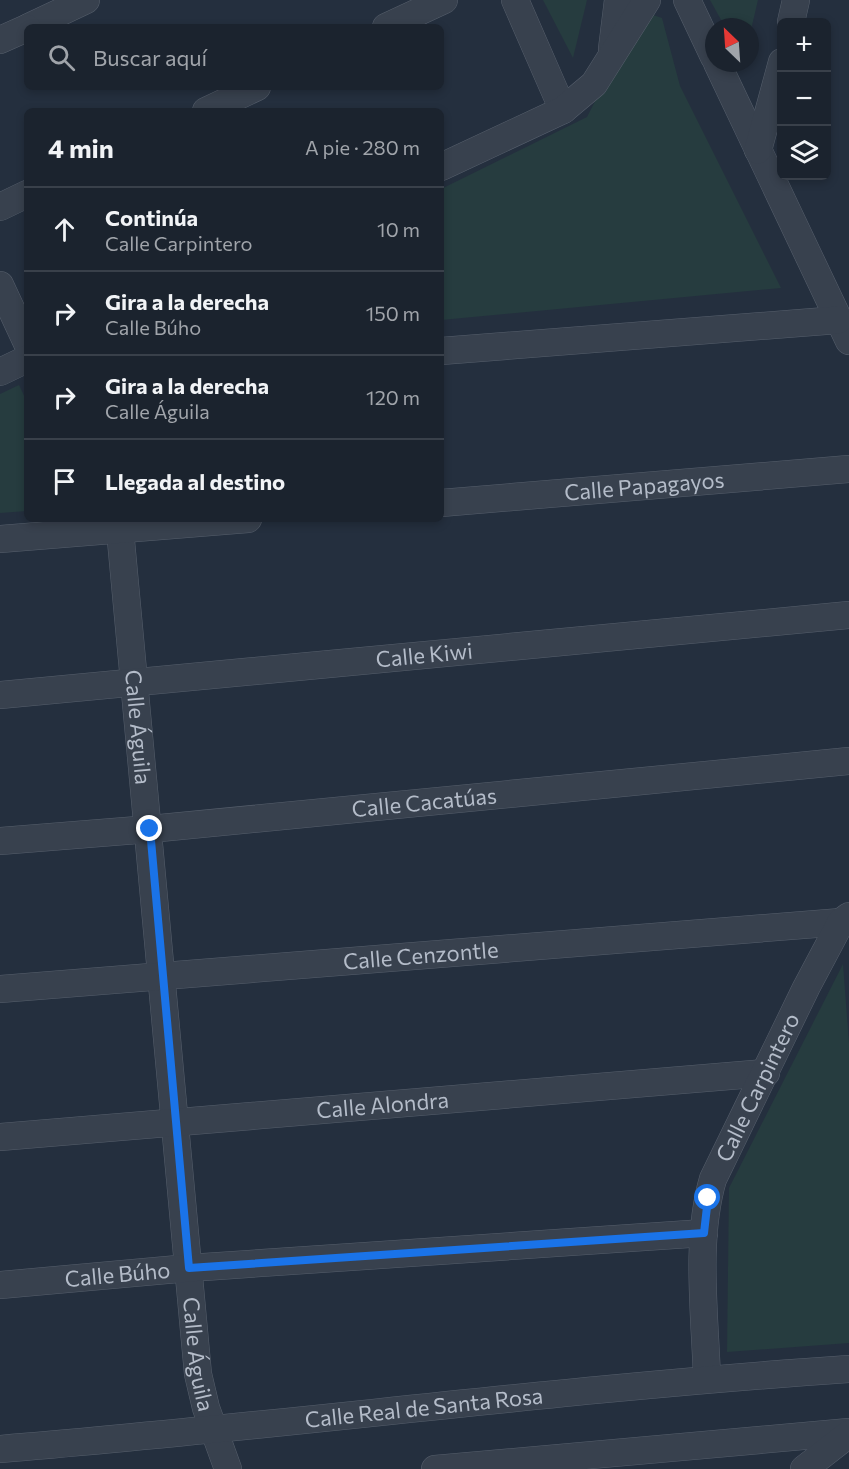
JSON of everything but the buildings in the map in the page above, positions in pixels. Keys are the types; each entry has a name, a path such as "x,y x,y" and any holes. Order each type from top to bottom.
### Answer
{"street":[{"path":"34,24 86,0"},
{"path":"392,24 444,0"},
{"path":"515,0 563,110"},
{"path":"611,54 618,0"},
{"path":"444,166 563,110 594,84 647,0"},
{"path":"687,0 705,38"},
{"path":"792,18 796,0"},
{"path":"0,40 24,29"},
{"path":"444,351 844,330 721,72"},
{"path":"758,150 779,72"},
{"path":"212,108 251,90"},
{"path":"0,207 24,195"},
{"path":"0,285 24,337"},
{"path":"0,372 24,360"},
{"name":"Calle Papagayos","path":"444,503 849,469"},
{"path":"0,539 117,524 169,522"},
{"name":"Calle Águila","path":"117,524 136,682 198,1374 213,1431 228,1469"},
{"name":"Calle Kiwi","path":"0,695 849,615"},
{"name":"Calle Cacatúas","path":"0,841 150,829 849,761"},
{"name":"Calle Cenzontle","path":"0,989 845,919"},
{"name":"Calle Carpintero","path":"706,1379 704,1233 708,1198 713,1179 723,1154 766,1073 806,988 845,919"},
{"name":"Calle Alondra","path":"0,1137 766,1073"},
{"name":"Calle Búho","path":"0,1286 189,1268 704,1233"},
{"name":"Calle Real de Santa Rosa","path":"0,1449 213,1431 706,1379 849,1369"},
{"path":"435,1469 849,1433"},
{"path":"804,1469 849,1433"}],"green space":[{"path":"543,0 587,0 573,58"},
{"path":"710,0 758,0 754,18 720,18"},
{"path":"650,14 662,18 680,86 781,288 444,320 444,188 587,117 610,72"},
{"path":"19,385 24,396 24,511 0,513 0,394"},
{"path":"843,964 849,1043 849,1343 727,1352 729,1188"}],"route":[{"path":"150,829 161,975 189,1268 704,1233 708,1198"}]}
